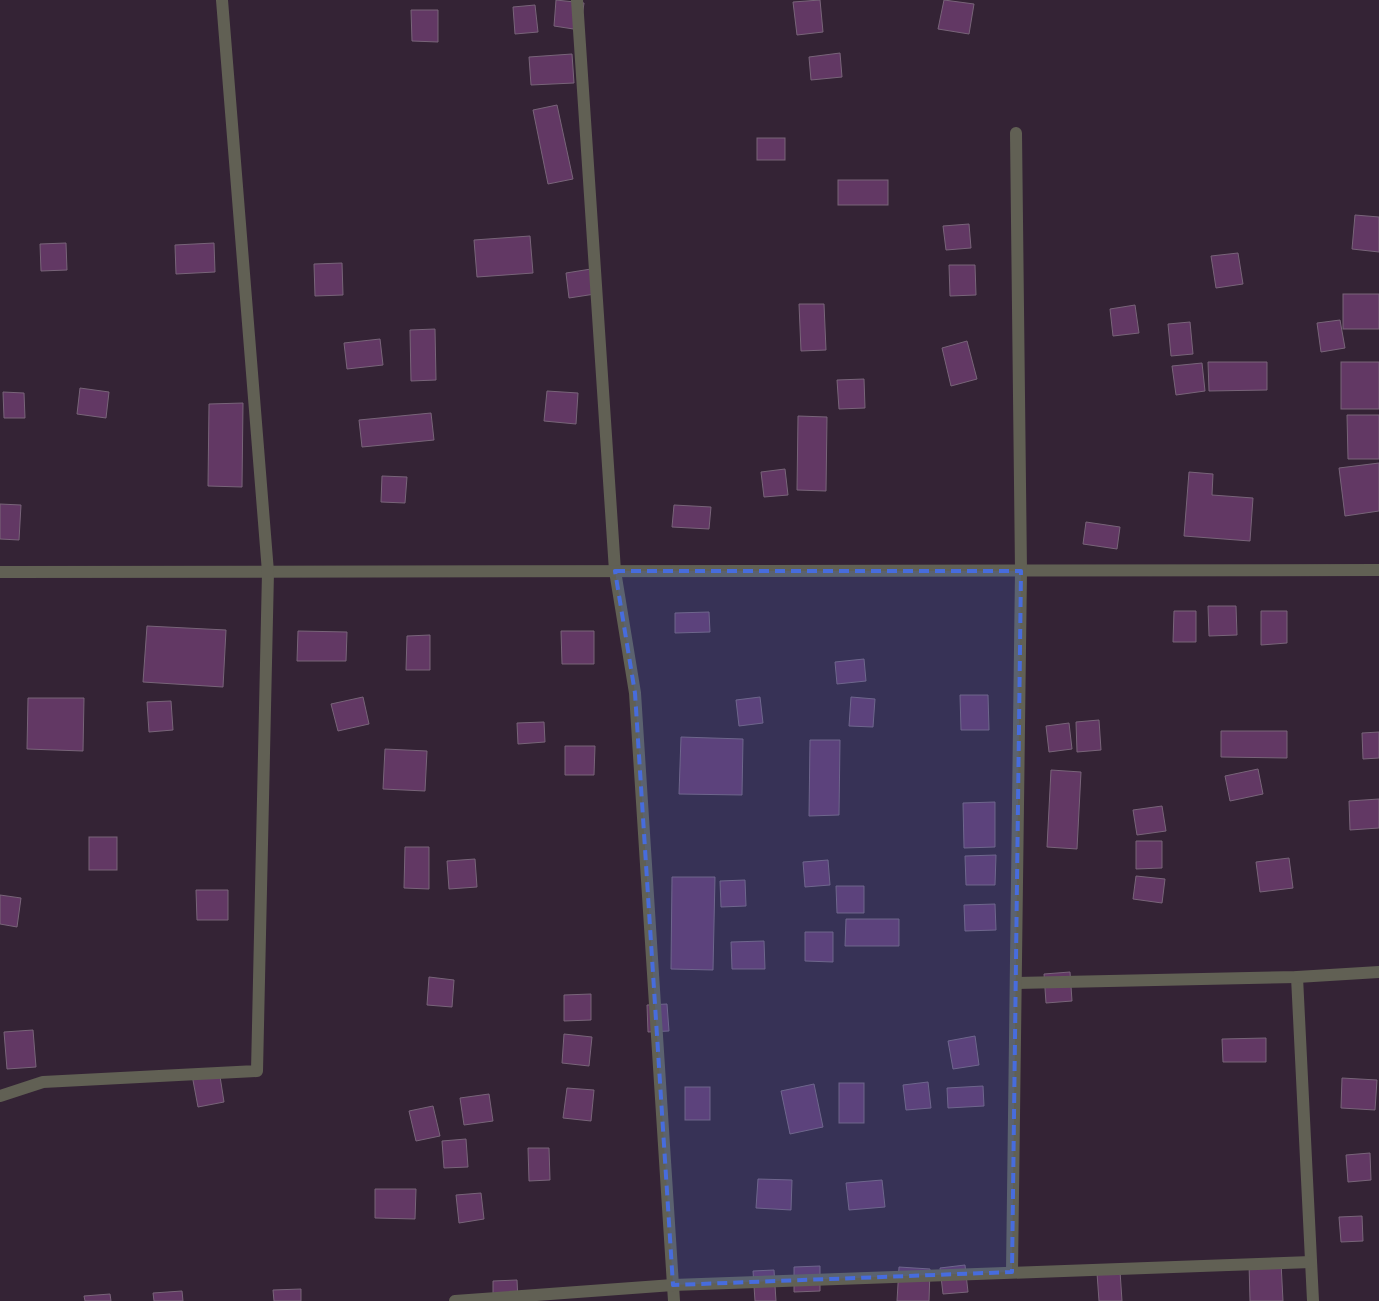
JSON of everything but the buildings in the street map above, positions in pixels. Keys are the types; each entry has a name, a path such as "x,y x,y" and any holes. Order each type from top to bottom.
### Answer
{"street":[{"path":"0,1096 43,1082 257,1071 268,572 222,0"},
{"path":"577,0 615,571 636,693 674,1301"},
{"path":"1012,1272 1021,570 1016,134"},
{"path":"0,572 1379,570"},
{"path":"1016,983 1297,977 1379,972"},
{"path":"1297,977 1313,1301"},
{"path":"455,1301 672,1285 1311,1262"}],"highlighted area":[{"path":"615,571 1021,571 1012,1272 673,1285 635,693"}]}
